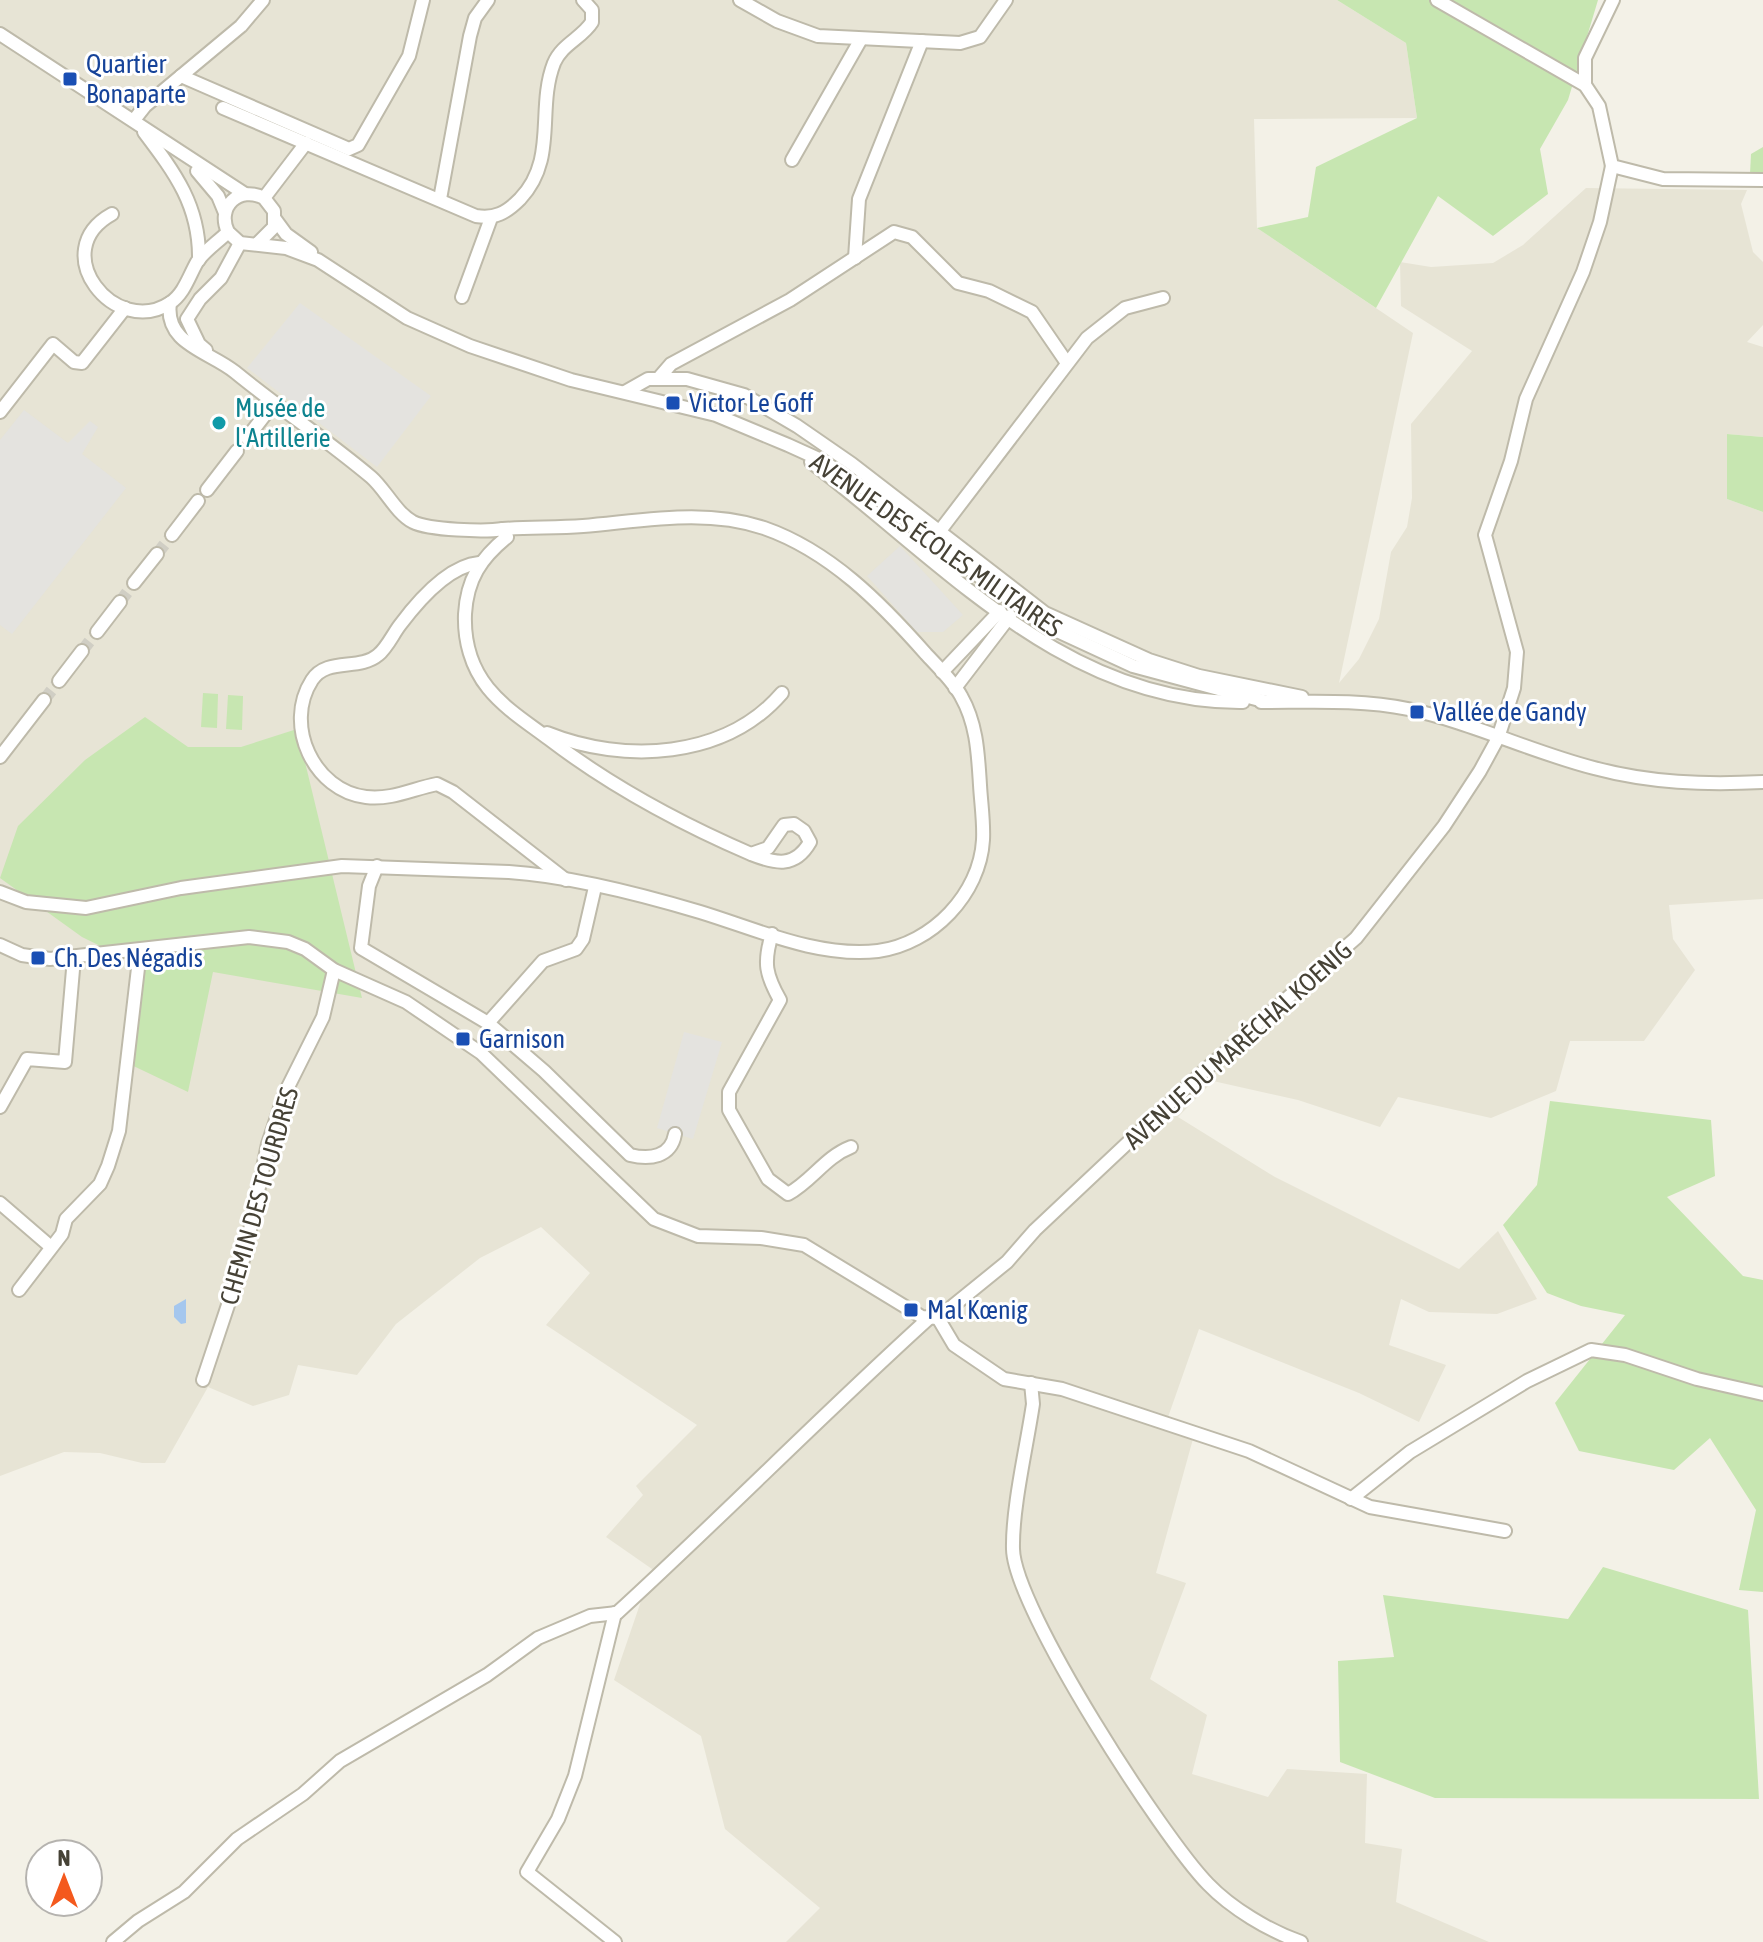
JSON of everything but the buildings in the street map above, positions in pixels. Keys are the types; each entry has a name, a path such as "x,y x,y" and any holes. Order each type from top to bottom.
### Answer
{"street":[{"path":"134,120 241,26 263,0"},
{"path":"181,76 349,149 358,145 409,56 423,0"},
{"path":"440,199 470,36 475,18 488,0"},
{"path":"223,108 476,216 491,218 512,207 539,171 546,144 549,82 555,61 592,22 592,10 583,0"},
{"path":"740,0 777,21 818,36 960,43 980,37 1006,0"},
{"path":"1437,0 1585,85 1599,106 1612,166 1663,179 1763,180"},
{"path":"1585,85 1585,58 1613,0"},
{"path":"0,34 245,194 264,198"},
{"path":"792,160 861,39"},
{"path":"855,258 859,199 922,41"},
{"path":"134,120 186,190 196,216 196,264 202,282 216,284"},
{"path":"264,198 306,143"},
{"path":"175,149 203,176 218,196 228,232 240,243 257,244 270,234 275,219 264,198"},
{"name":"AVENUE DU MARÉCHAL KOENIG","path":"615,1613 749,1490 839,1399 933,1319 1007,1262 1035,1230 1204,1071 1356,938 1444,826 1498,738 1514,688 1517,661 1485,535 1511,461 1526,399 1592,247 1612,166"},
{"path":"225,213 232,201 245,194"},
{"path":"112,214 87,234 83,252 90,280 114,305 142,313 170,303 185,287 196,264 228,232"},
{"path":"462,297 491,218"},
{"name":"AVENUE DES ÉCOLES MILITAIRES","path":"275,219 286,234 318,260 407,318 470,346 571,380 716,415 788,445 821,460 860,485 1014,605 1086,647 1133,666 1267,702"},
{"path":"658,379 671,364 790,300 894,232 912,237 958,283 989,291 1032,312 1067,363"},
{"path":"0,892 26,902 86,908 256,877 342,866 509,872 566,880 663,902 832,949 880,951 907,943 937,927 974,878 983,841 974,726 955,688 942,672 851,578 802,546 767,529 735,519 659,516 582,526 503,529 480,533 412,522 373,478 199,344 187,319 200,299 216,284 240,243"},
{"name":"AVENUE DES ÉCOLES MILITAIRES","path":"257,244 286,248 318,260"},
{"path":"939,532 1042,401 1087,338 1125,308 1163,298"},
{"path":"170,303 168,319 175,332 190,346 222,361"},
{"path":"0,412 53,344 74,362 82,363 125,308"},
{"path":"625,392 648,379 687,379 744,395 797,426 852,464 1045,613 1115,645 1199,676 1324,703"},
{"path":"247,438 274,403"},
{"name":"AVENUE DES ÉCOLES MILITAIRES","path":"788,445 899,530 995,613 1086,666 1134,683 1194,698 1409,709 1592,768 1641,779 1708,785 1763,782"},
{"path":"207,490 237,451"},
{"path":"172,535 198,501"},
{"path":"503,529 507,537 479,563 466,601 466,644 488,687 533,727 628,794 684,825 751,854"},
{"path":"134,583 157,554"},
{"path":"479,563 461,567 425,597 378,656 323,668 312,680 302,706 300,724 306,747 332,786 349,794 368,797 404,795 437,784 453,792 566,880"},
{"path":"97,632 120,602"},
{"path":"942,672 995,613 1014,605"},
{"path":"955,688 1008,621 1014,605"},
{"path":"59,681 82,651"},
{"path":"533,727 593,747 621,751 680,749 746,726 782,693"},
{"path":"0,757 44,700"},
{"path":"377,866 369,886 361,948 488,1023 544,1071 630,1155 644,1158 662,1155 674,1142 675,1134"},
{"path":"488,1023 543,961 576,949 583,939 595,887"},
{"path":"772,934 765,958 765,974 780,1000 729,1092 729,1110 768,1179 788,1194 801,1188 835,1153 851,1147"},
{"path":"0,945 38,958 74,958 230,938 268,938 305,949 334,970 406,1002 481,1053 654,1219 698,1236 761,1238 804,1245 933,1319 954,1345 1004,1379 1062,1389 1249,1451 1370,1507 1505,1531"},
{"path":"19,1290 62,1234 66,1219 100,1184 119,1131 140,951"},
{"path":"0,1107 27,1059 65,1062 74,958"},
{"name":"CHEMIN DES TOURDRES","path":"203,1380 245,1254 268,1144 285,1093 323,1017 334,970"},
{"path":"0,1203 51,1247"},
{"path":"1351,1499 1410,1452 1527,1381 1591,1350 1625,1355 1697,1379 1763,1394"},
{"path":"1031,1383 1033,1404 1013,1550 1032,1610 1179,1851 1211,1887 1281,1935 1301,1942"},
{"path":"113,1942 184,1892 237,1839 303,1794 340,1761 487,1675 538,1638 590,1616 615,1613 575,1776 558,1819 527,1872 615,1942"}],"shaded area":[{"path":"0,0 1337,0 1406,43 1417,118 1254,119 1257,228 1413,333 1339,683 1359,659 1379,619 1391,552 1407,527 1412,498 1411,424 1472,351 1401,306 1400,262 1431,267 1493,263 1523,245 1586,188 1747,190 1741,204 1753,252 1763,262 1763,325 1747,342 1763,347 1763,437 1727,434 1727,499 1763,512 1763,899 1669,905 1673,939 1695,970 1644,1041 1570,1041 1556,1091 1491,1118 1398,1097 1380,1127 1298,1100 1213,1081 1178,1117 1275,1177 1459,1269 1498,1231 1537,1299 1497,1314 1429,1312 1401,1299 1389,1345 1446,1365 1419,1422 1359,1393 1199,1329 1167,1420 1196,1428 1156,1573 1186,1583 1150,1679 1207,1715 1192,1774 1268,1797 1287,1769 1367,1774 1365,1843 1402,1849 1396,1902 1489,1942 786,1942 820,1908 725,1829 701,1736 614,1680 652,1569 606,1537 643,1495 636,1486 697,1425 546,1325 590,1273 541,1227 480,1258 396,1324 357,1375 298,1365 289,1395 253,1406 208,1387 165,1463 142,1463 100,1453 64,1452 0,1476"},
{"path":"300,303 431,396 377,467 247,368"},
{"path":"24,410 68,443 90,421 98,427 82,454 126,488 12,634 0,625 0,440"},
{"path":"900,546 963,615 943,632 917,632 867,576"},
{"path":"684,1032 722,1042 693,1139 657,1128"}],"green space":[{"path":"1337,0 1598,0 1568,100 1540,149 1548,194 1493,236 1438,196 1376,308 1257,228 1308,217 1316,167 1417,118 1406,43"},
{"path":"1763,147 1763,174 1750,174 1751,154"},
{"path":"1727,434 1763,437 1763,512 1727,499"},
{"path":"203,693 218,694 217,728 201,727"},
{"path":"228,695 243,696 242,730 226,729"},
{"path":"145,717 188,747 241,747 297,729 362,998 213,972 188,1092 123,1061 135,963 82,937 0,878 18,826 85,760"},
{"path":"1550,1101 1711,1120 1715,1176 1667,1197 1743,1276 1763,1280 1763,1592 1739,1590 1756,1510 1710,1438 1674,1470 1579,1451 1555,1403 1625,1315 1581,1306 1547,1293 1503,1225 1537,1185"},
{"path":"1603,1567 1748,1610 1759,1799 1435,1798 1340,1762 1338,1661 1394,1657 1383,1595 1568,1619"}],"water":[{"path":"186,1299 186,1323 181,1324 174,1317 174,1306"}],"tunnel":[{"path":"157,554 172,535"},
{"path":"120,602 134,583"},
{"path":"82,651 97,632"},
{"path":"44,700 59,681"}],"place":[{"name":"Quartier Bonaparte","path":"70,79"},
{"name":"Victor Le Goff","path":"673,403"},
{"name":"Musée de l'Artillerie","path":"219,423"},
{"name":"Vallée de Gandy","path":"1417,712"},
{"name":"Ch. Des Négadis","path":"38,958"},
{"name":"Garnison","path":"463,1039"},
{"name":"Mal Kœnig","path":"911,1310"}]}
